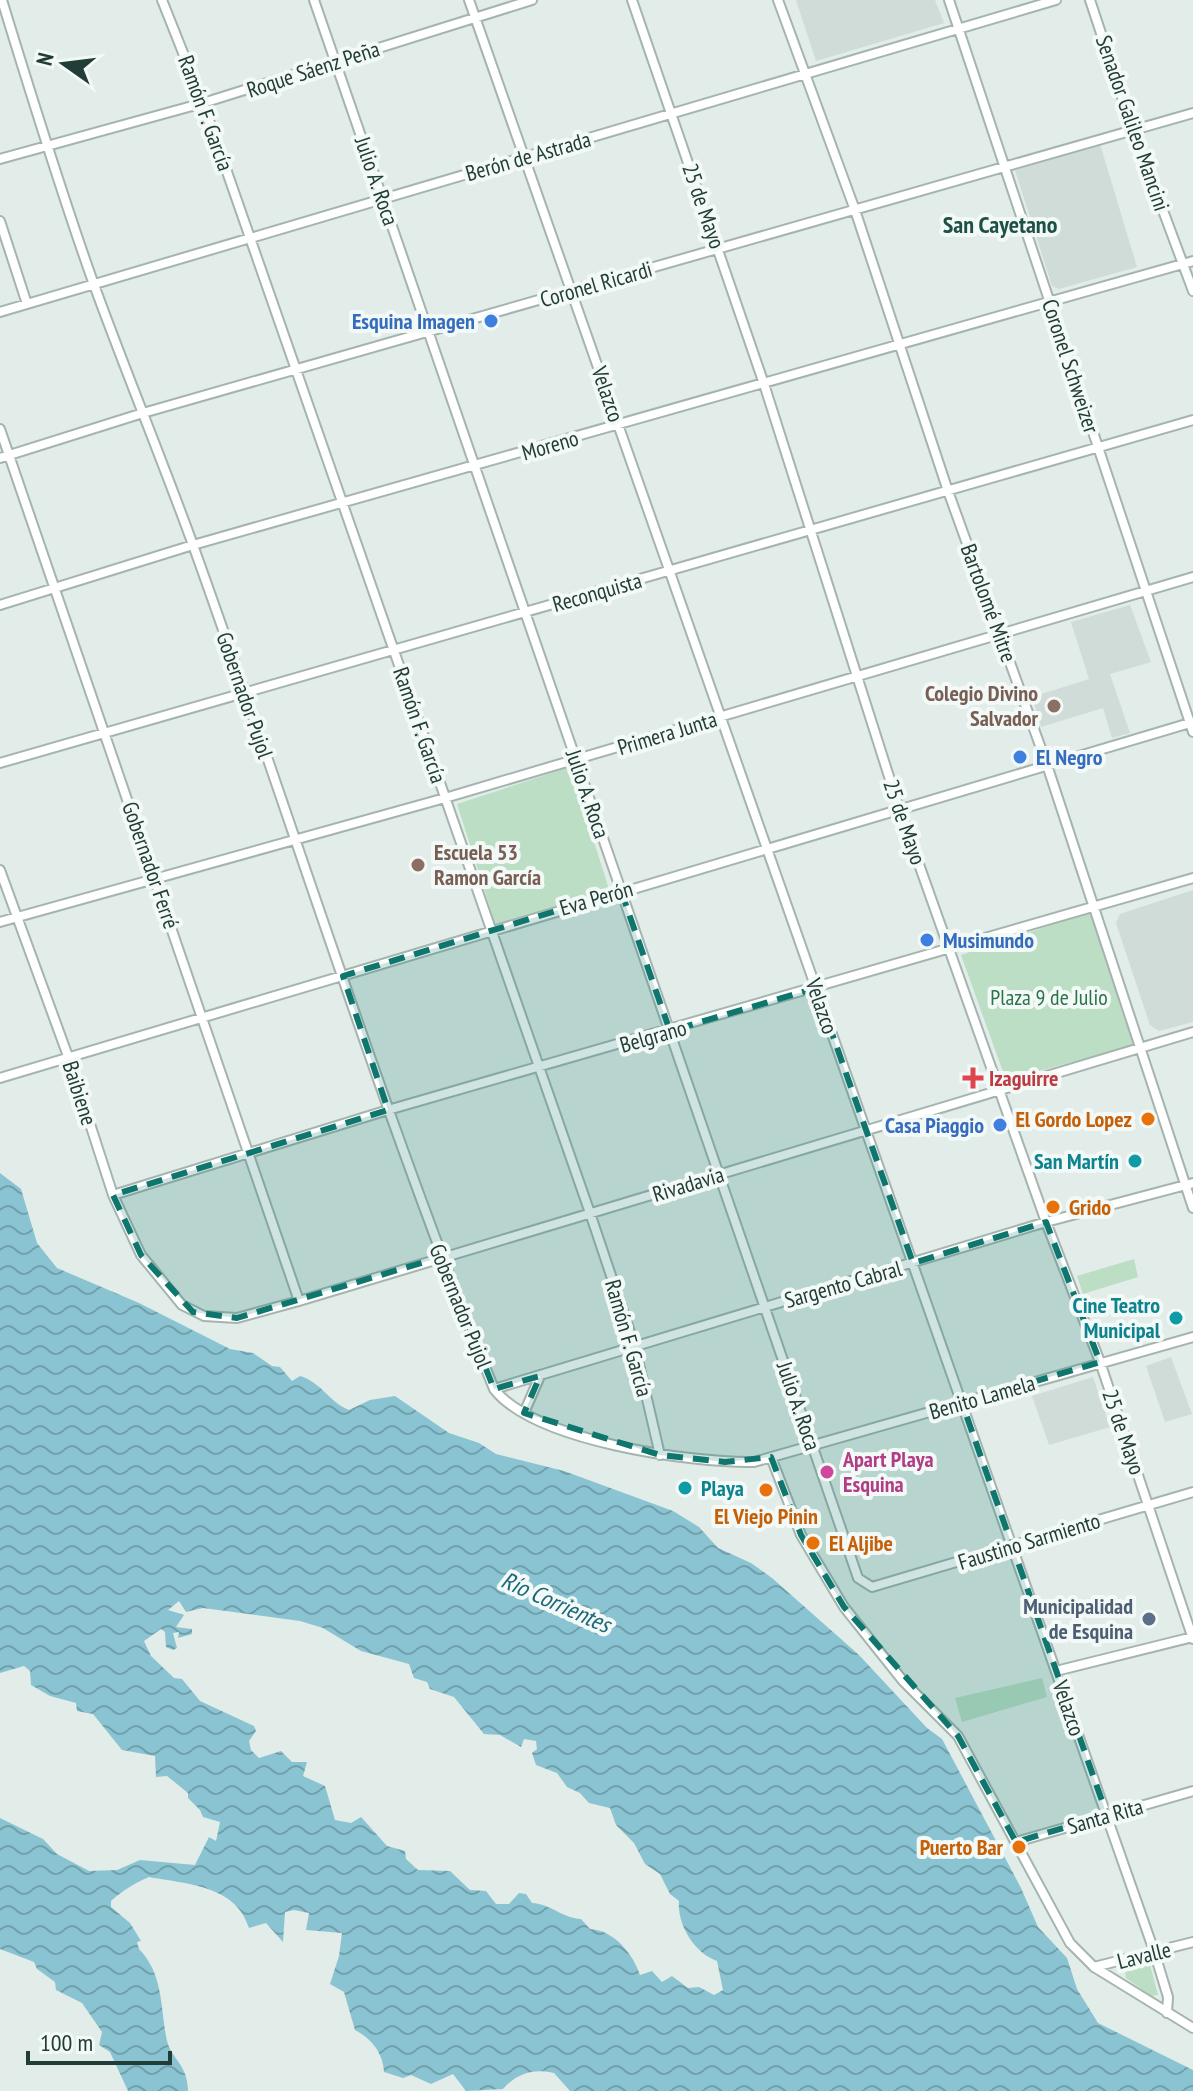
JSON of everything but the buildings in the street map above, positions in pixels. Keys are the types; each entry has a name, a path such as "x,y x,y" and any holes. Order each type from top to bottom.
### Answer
{"street":[{"name":"Gobernador Pujol","path":"2,0 46,145 94,284 193,545 441,1257 494,1389"},
{"name":"Ramón F. García","path":"162,0 251,238 590,1213 635,1347 660,1455"},
{"name":"Julio A. Roca","path":"314,0 858,1578 865,1585"},
{"name":"Velazco","path":"469,0 1107,1815 1168,1997 1167,2013"},
{"name":"Roque Sáenz Peña","path":"0,159 203,103 532,0"},
{"name":"25 de Mayo","path":"632,0 764,384 899,808 1046,1222 1100,1362 1193,1638"},
{"name":"Bartolomé Mitre","path":"778,0 855,210 948,491 1047,765 1140,1047 1189,1184 1193,1208"},
{"name":"Coronel Schweizer","path":"949,0 1192,726"},
{"name":"Berón de Astrada","path":"0,312 1056,0"},
{"name":"Senador Galileo Mancini","path":"1090,0 1133,130 1188,263 1193,291"},
{"name":"Coronel Ricardi","path":"5,456 143,413 1193,113"},
{"path":"0,221 27,304"},
{"name":"Moreno","path":"0,605 193,545 1188,263"},
{"name":"Reconquista","path":"0,763 244,696 1193,420"},
{"name":"Gobernador Ferré","path":"0,429 5,456 57,586 299,1301"},
{"name":"Primera Junta","path":"0,922 155,876 445,798 1193,577"},
{"name":"Eva Perón","path":"0,1078 899,808 1192,726"},
{"name":"Baibiene","path":"0,870 69,1059 113,1195 141,1255 182,1305"},
{"name":"Belgrano","path":"113,1195 388,1110 1193,878"},
{"name":"Rivadavia","path":"182,1305 218,1319 299,1301 1193,1032"},
{"name":"Sargento Cabral","path":"494,1389 1046,1222 1189,1184"},
{"name":"Benito Lamela","path":"494,1389 502,1400 543,1422 660,1455 754,1462 1193,1337"},
{"path":"524,1413 540,1376"},
{"path":"771,1457 801,1535 844,1607 903,1681 958,1736 1070,1943 1094,1967 1193,2028"},
{"name":"Faustino Sarmiento","path":"865,1585 872,1587 1193,1492"},
{"path":"1056,1671 1193,1638"},
{"name":"Santa Rita","path":"1016,1842 1193,1791"},
{"name":"Lavalle","path":"1094,1967 1193,1942"}],"highlighted area":[{"path":"621,891 670,1031 816,988 913,1263 1046,1222 1100,1362 962,1403 1107,1815 1016,1842 958,1736 844,1607 801,1535 771,1457 725,1462 660,1455 524,1413 540,1376 494,1389 441,1257 237,1318 193,1312 141,1255 113,1195 388,1110 343,976"}],"shaded area":[{"path":"796,0 935,0 944,23 816,61"},
{"path":"1100,144 1137,267 1059,289 1052,286 1015,170"},
{"path":"1130,605 1151,662 1110,674 1130,733 1112,738 1103,708 1041,727 1032,697 1089,679 1071,622"},
{"path":"1193,890 1193,1022 1159,1031 1150,1025 1116,923 1120,914"},
{"path":"1171,1357 1192,1414 1165,1422 1146,1366"},
{"path":"1093,1377 1110,1427 1049,1445 1032,1396"}],"green space":[{"path":"570,767 609,889 496,926 457,804"},
{"name":"Plaza 9 de Julio","path":"1093,911 1135,1045 1006,1080 961,955"},
{"path":"1134,1259 1138,1277 1083,1294 1077,1276"},
{"path":"1042,1678 1047,1697 962,1722 955,1698"},
{"path":"1145,1962 1150,1965 1158,1995 1151,1996 1126,1978 1125,1970"}],"water":[{"name":"Río Corrientes","path":"0,1173 21,1189 37,1243 57,1268 139,1303 230,1349 253,1353 272,1366 280,1367 292,1381 300,1376 307,1379 349,1410 370,1400 395,1396 449,1433 479,1443 496,1454 564,1471 673,1511 699,1527 718,1548 751,1563 772,1578 859,1655 927,1728 942,1739 1021,1888 1038,1927 1067,1958 1077,1989 1098,2023 1193,2070 1193,2091 570,2091 554,2073 540,2071 526,2073 503,2089 466,2091 453,2074 431,2084 411,2075 403,2078 384,2072 376,2047 355,2030 344,1992 330,1984 342,1933 306,1930 309,1913 294,1910 285,1912 283,1942 266,1923 249,1928 233,1903 221,1895 193,1885 149,1877 120,1893 111,1901 111,1907 130,1923 141,1941 137,1942 139,1949 153,1970 160,1992 167,2041 185,2075 188,2091 128,2091 110,2052 99,2045 102,2032 82,2003 56,1990 55,1982 37,1969 34,1962 0,1949 0,1818 43,1839 57,1854 89,1871 117,1870 140,1860 195,1865 209,1837 216,1841 220,1822 203,1817 188,1798 188,1793 167,1776 156,1777 155,1756 122,1750 93,1714 77,1711 76,1703 50,1696 31,1685 30,1671 24,1666 0,1673","holes":["179,1601 186,1612 203,1608 300,1621 323,1628 361,1651 409,1664 414,1678 427,1682 430,1689 454,1697 484,1734 500,1735 521,1747 524,1739 536,1741 537,1749 532,1753 536,1765 557,1773 567,1787 580,1793 589,1803 610,1808 616,1825 634,1843 645,1864 660,1874 670,1894 679,1901 684,1928 694,1945 717,1961 723,1990 714,1995 699,1987 688,1988 672,1976 662,1982 652,1971 640,1975 633,1959 615,1938 590,1929 581,1919 532,1903 526,1894 519,1893 509,1904 496,1904 486,1891 470,1890 450,1871 418,1870 406,1859 405,1851 387,1846 361,1817 351,1823 335,1820 325,1786 303,1776 307,1762 292,1762 281,1751 259,1758 251,1750 249,1741 256,1731 254,1726 200,1701 182,1679 174,1678 151,1656 144,1641 161,1629 165,1632 166,1647 173,1650 177,1648 173,1633 179,1632 178,1638 192,1634 192,1629 176,1627 184,1615 168,1610"]}],"place":[{"name":"Esquina Imagen","path":"491,321"},
{"name":"Colegio Divino Salvador","path":"1054,706"},
{"name":"El Negro","path":"1020,757"},
{"name":"Escuela 53 Ramon García","path":"418,865"},
{"name":"Musimundo","path":"927,940"},
{"name":"Izaguirre","path":"973,1078"},
{"name":"El Gordo Lopez","path":"1148,1119"},
{"name":"Casa Piaggio","path":"1000,1125"},
{"name":"San Martín","path":"1135,1161"},
{"name":"Grido","path":"1053,1207"},
{"name":"Cine Teatro Municipal","path":"1176,1318"},
{"name":"Apart Playa Esquina","path":"827,1472"},
{"name":"Playa","path":"685,1488"},
{"name":"El Viejo Pinin","path":"766,1490"},
{"name":"El Aljibe","path":"813,1543"},
{"name":"Municipalidad de Esquina","path":"1149,1619"},
{"name":"Puerto Bar","path":"1019,1847"}],"district":[{"name":"San Cayetano","path":"1000,224"}]}
